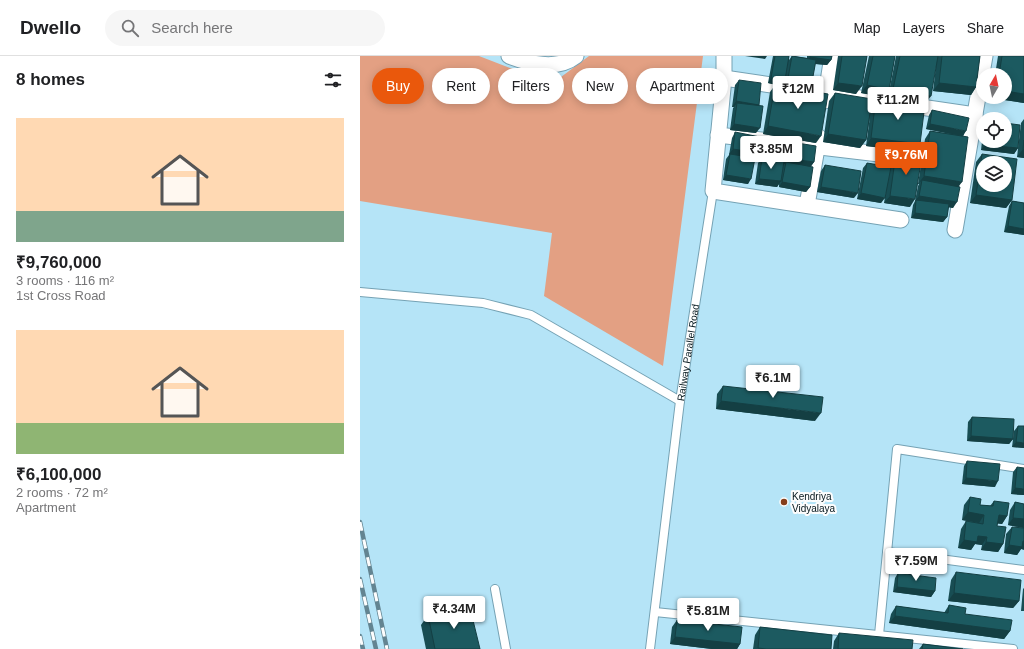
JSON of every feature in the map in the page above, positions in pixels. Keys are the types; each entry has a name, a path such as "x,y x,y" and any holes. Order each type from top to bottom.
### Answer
{"street":[{"path":"509,56 524,62 554,65 572,59 576,56"},
{"name":"Railway Parallel Road","path":"724,56 724,68"},
{"path":"807,205 832,56"},
{"path":"955,230 985,56"},
{"path":"728,79 975,115"},
{"name":"Railway Parallel Road","path":"713,191 721,104"},
{"path":"718,135 915,158"},
{"path":"713,191 901,220"}],"lane":[{"name":"Railway Parallel Road","path":"650,649 680,401 713,191"},
{"path":"360,292 483,303 531,315 680,401"},
{"path":"879,635 897,450 1024,469"},
{"path":"887,552 1024,570"},
{"path":"495,589 506,649"},
{"path":"655,612 1013,649"}],"shaded area":[{"path":"360,56 479,56 510,68 498,68 498,104 564,104 564,75 572,69 572,104 628,104 628,68 573,68 589,56 703,56 701,68 636,68 636,104 697,104 663,366 544,296 552,233 360,201"}],"building":[{"path":"775,56 789,56 785,80 771,78"},
{"path":"792,56 816,60 812,82 788,78"},
{"path":"810,56 832,56 831,60"},
{"path":"842,56 867,56 862,86 838,83"},
{"path":"873,56 895,56 889,90 867,85"},
{"path":"900,56 938,56 931,96 893,89"},
{"path":"942,56 980,56 978,68 976,68 976,87 939,83"},
{"path":"1002,56 1024,56 1024,94 1012,92 1012,68 1000,68"},
{"path":"739,80 761,83 759,105 736,101"},
{"path":"775,85 828,94 821,136 768,126"},
{"path":"835,93 872,99 866,140 828,134"},
{"path":"876,98 925,104 920,144 871,138"},
{"path":"737,103 763,106 760,128 734,124"},
{"path":"932,110 969,118 966,131 930,124"},
{"path":"1012,124 1020,125 1018,148 1012,147"},
{"path":"930,131 968,137 962,182 924,176"},
{"path":"735,132 760,137 757,153 733,149"},
{"path":"778,140 816,146 814,162 776,157"},
{"path":"896,153 922,156 915,199 890,196"},
{"path":"730,154 755,158 751,179 726,175"},
{"path":"982,154 996,156 982,156"},
{"path":"762,158 784,161 781,181 759,179"},
{"path":"1012,158 1017,159 1012,200 976,195 976,192 1012,192"},
{"path":"786,162 813,167 810,187 782,182"},
{"path":"867,163 891,167 885,198 861,193"},
{"path":"825,165 861,171 858,193 821,187"},
{"path":"922,180 960,187 957,202 919,196"},
{"path":"916,200 949,204 947,217 915,213"},
{"path":"1012,201 1024,203 1024,229 1008,226"},
{"path":"723,386 823,397 821,413 721,401"},
{"path":"972,417 1014,419 1013,439 971,436"},
{"path":"1018,426 1024,426 1024,443 1016,442"},
{"path":"967,461 1000,464 998,481 966,478"},
{"path":"1017,467 1024,468 1024,489 1015,488"},
{"path":"970,497 981,499 980,505 993,506 994,501 1009,503 1007,516 999,515 997,526 1006,527 1003,544 986,542 987,537 978,536 977,542 964,540 966,521 983,524 984,515 968,512"},
{"path":"1015,502 1024,504 1024,519 1013,518"},
{"path":"1012,527 1024,528 1024,541 1022,547 1009,545"},
{"path":"956,572 1021,580 1019,601 954,593"},
{"path":"898,573 936,578 935,591 897,587"},
{"path":"949,605 966,608 965,614 1012,620 1010,631 895,616 896,606 948,613"},
{"path":"470,608 480,649 435,649 428,615"},
{"path":"677,620 742,627 740,644 675,637"},
{"path":"760,627 832,635 831,649 758,648"},
{"path":"839,633 913,640 912,649 838,649"},
{"path":"923,644 963,649 922,649"}],"railway":[{"path":"360,522 387,649"},
{"path":"360,579 376,649"},
{"path":"360,636 363,649"}],"place":[{"name":"Kendriya Vidyalaya","path":"784,502"}]}
